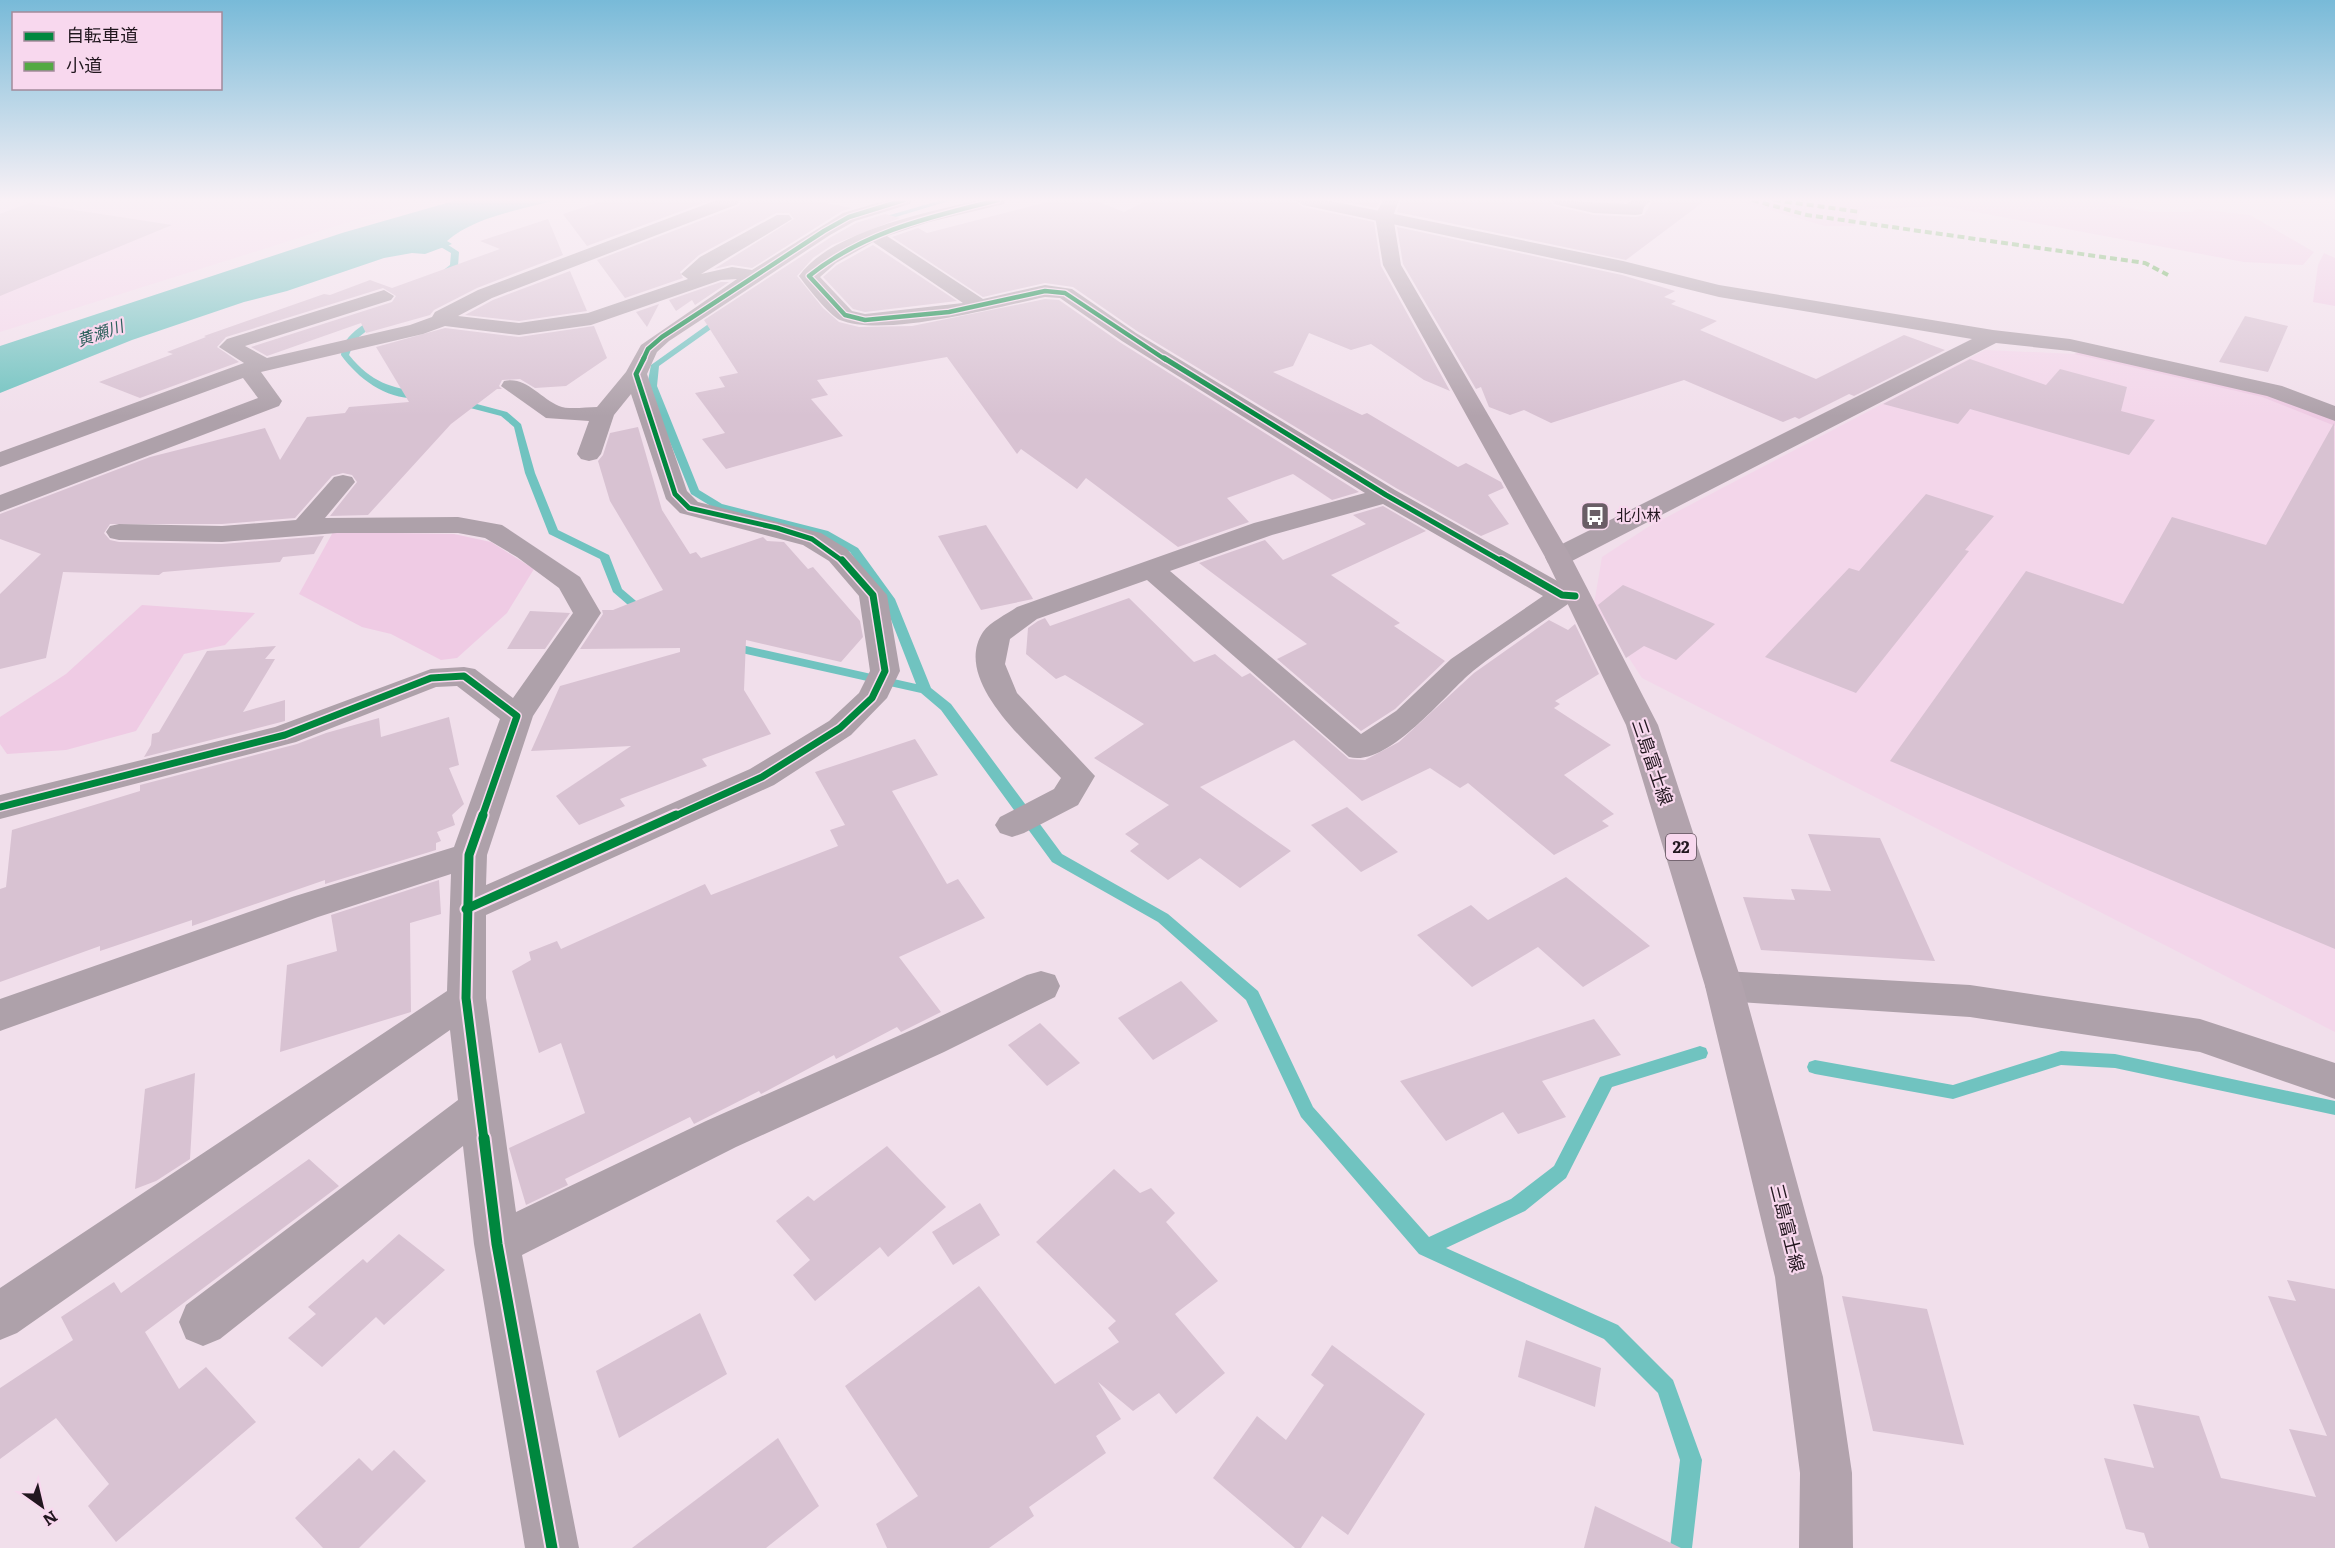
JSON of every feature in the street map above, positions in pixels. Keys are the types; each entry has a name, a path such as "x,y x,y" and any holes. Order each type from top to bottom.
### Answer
{"main road":[{"name":"三島富士線","path":"1396,272 1558,557 1568,595 1642,725 1724,986 1799,1276 1826,1473 1826,1548"}],"street":[{"path":"443,320 442,316 450,310 543,272"},
{"path":"541,327 544,322 693,272"},
{"path":"589,454 603,414 636,374 648,349 662,337 762,272"},
{"path":"813,272 809,276 845,315 866,320 949,312 1045,291 1065,293 1129,337 1386,495 1568,595 1462,665 1407,718 1360,750 1151,569"},
{"path":"930,272 979,305"},
{"path":"1644,272 1719,291 1993,336 2070,345 2274,391 2335,414"},
{"path":"0,460 256,367 416,330 443,320 519,329 541,327 591,319 718,275 732,273 756,276"},
{"path":"0,504 271,401 256,367 230,348 234,342 384,296"},
{"path":"1558,557 1993,336"},
{"path":"466,909 762,777 840,728 872,698 885,671 873,595 838,555 813,539 777,528 689,508 675,494 636,374"},
{"path":"512,387 537,400 554,413 603,414"},
{"path":"303,528 343,482"},
{"path":"1012,825 1066,797 1078,776 1004,697 990,664 996,635 1027,613 1263,529 1386,495"},
{"path":"119,532 222,534 303,528 458,525 493,531 526,550 570,583 587,613 517,716 469,855 466,909 466,998 497,1244 552,1548"},
{"path":"0,807 285,735 431,678 464,676 517,716"},
{"path":"0,1015 305,907 469,855"},
{"path":"497,1244 721,1134 930,1040 1041,986"},
{"path":"1724,986 1970,1001 2200,1036 2335,1081"},
{"path":"0,1316 466,998"},
{"path":"203,1322 479,1108"}],"shaded area":[{"path":"0,272 190,272 0,332"},
{"path":"2317,272 2335,272 2335,306 2313,302"},
{"path":"2088,349 2274,390 2277,385 2335,407 2335,426 2262,397 2074,354"},
{"path":"1985,350 2074,354 2262,397 2335,426 2335,1032 1642,678 1594,604 1602,557 1648,527"},
{"path":"333,532 454,534 491,542 534,569 507,613 457,658 441,660 391,634 362,627 299,594"},
{"path":"142,605 255,613 225,645 184,654 136,731 66,750 7,754 0,744 0,717 66,674"}],"water":[{"name":"黄瀬川","path":"223,272 342,272 132,340 0,393 0,346"}],"building":[{"path":"0,272 58,272 0,296"},
{"path":"436,272 518,272 477,288 434,310 430,315 366,333 361,323 267,356 251,347 392,302 396,296 383,288 226,337 217,347 239,362 140,398 99,382 173,354 167,352 206,337 204,336 324,294 330,295 370,280 392,288"},
{"path":"571,272 587,311 519,321 465,315 493,300"},
{"path":"606,272 680,272 683,278 625,298"},
{"path":"777,272 800,272 797,276 823,308 839,322 859,327 912,326 1045,299 1059,300 1121,343 1359,492 1332,500 1293,474 1227,498 1249,522 1178,547 1086,478 1077,489 1021,449 1017,454 947,357 817,380 828,395 811,399 843,436 726,469 702,439 725,433 695,393 725,387 719,377 738,373 704,320"},
{"path":"829,272 914,272 957,301 865,312 853,309 823,277"},
{"path":"945,272 1384,272 1450,391 1424,380 1371,344 1351,350 1309,333 1293,366 1273,372 1362,415 1367,413 1458,467 1466,463 1501,482 1504,488 1488,495 1509,524 1481,536 1396,488 1137,331 1073,287 1045,283 983,297"},
{"path":"1408,272 1609,272 1622,275 1675,291 1664,297 1676,301 1671,304 1717,321 1700,330 1816,379 1904,335 1945,350 1854,396 1849,394 1799,419 1795,417 1783,422 1684,380 1551,423 1524,410 1510,415 1489,407 1481,387 1476,389"},
{"path":"721,282 729,282 695,305 692,300 676,311 669,300"},
{"path":"659,304 647,327 636,312"},
{"path":"2245,316 2288,326 2268,372 2219,362"},
{"path":"594,326 607,358 566,386 535,388 520,379 502,380 499,386 502,389 497,389 451,424 368,515 330,516 357,482 352,475 343,473 332,476 295,518 222,524 110,524 104,533 110,540 119,542 222,544 324,536 314,554 283,557 280,562 163,572 159,575 63,572 46,658 0,669 0,594 41,554 0,539 0,514 150,457 265,428 280,460 307,417 345,413 349,407 409,402 376,347 445,328 519,337"},
{"path":"1970,359 2046,385 2060,369 2127,387 2121,411 2155,420 2129,455 1970,409 1958,424 1883,404"},
{"path":"2334,423 2335,949 1890,761 2026,571 2123,604 2172,517 2266,545"},
{"path":"638,427 662,510 690,554 696,552 701,558 763,537 767,541 784,542 808,569 813,567 860,621 863,637 841,662 746,640 744,690 771,734 702,759 707,766 620,799 625,806 579,825 556,796 631,746 531,751 560,686 680,652 680,648 580,649 603,614 602,610 613,610 663,590 610,501 598,461 603,455 610,433"},
{"path":"1926,494 1994,516 1965,550 1969,551 1856,693 1765,657 1849,568 1859,571"},
{"path":"1383,506 1426,531 1331,575 1400,623 1394,626 1445,661 1395,709 1361,731 1277,659 1307,644 1199,563 1265,540 1283,560 1366,524 1353,515"},
{"path":"986,525 1033,599 981,610 938,536"},
{"path":"1623,585 1715,624 1676,660 1644,646 1626,658 1598,605"},
{"path":"1129,598 1194,662 1215,654 1242,677 1250,673 1349,759 1365,760 1399,742 1474,673 1549,620 1568,630 1575,624 1599,674 1555,701 1560,704 1554,708 1611,745 1564,775 1614,814 1602,821 1609,826 1554,855 1468,783 1460,788 1430,768 1362,801 1294,740 1200,787 1291,851 1240,888 1200,858 1168,880 1130,851 1139,844 1125,834 1169,805 1094,758 1144,724 1065,675 1056,679 1026,654 1028,628 1038,621 1045,618 1050,626"},
{"path":"530,611 570,613 545,649 507,649"},
{"path":"276,646 265,659 275,659 243,712 285,700 285,721 144,757 151,745 152,734 159,732 207,651"},
{"path":"449,717 459,765 449,768 464,804 452,815 455,825 437,832 441,841 436,843 436,850 325,884 325,880 192,926 192,920 100,951 100,946 0,982 0,889 6,887 12,830 140,791 140,785 297,744 379,718 381,737"},
{"path":"915,739 938,775 892,791 947,884 958,879 985,918 899,957 941,1012 901,1032 897,1027 836,1059 834,1055 761,1094 759,1091 694,1124 690,1117 565,1179 568,1185 526,1205 509,1148 585,1113 561,1043 539,1053 512,971 531,960 529,952 557,941 561,949 705,884 711,895 838,846 830,830 845,825 815,772"},
{"path":"1347,807 1398,852 1361,872 1311,825"},
{"path":"1808,834 1880,838 1935,961 1761,950 1743,897 1795,900 1791,889 1831,891"},
{"path":"1566,877 1650,946 1583,987 1538,947 1472,987 1417,935 1471,905 1488,920"},
{"path":"439,880 441,914 410,923 411,1012 280,1052 287,965 337,951 331,915"},
{"path":"1181,981 1218,1021 1153,1060 1118,1018"},
{"path":"1594,1019 1621,1055 1542,1081 1566,1117 1518,1134 1503,1112 1446,1141 1400,1081"},
{"path":"1040,1023 1080,1063 1047,1086 1008,1045"},
{"path":"195,1073 190,1159 156,1181 135,1189 145,1089"},
{"path":"887,1146 946,1207 888,1257 880,1247 815,1301 793,1275 810,1260 776,1221 808,1196 814,1201"},
{"path":"309,1159 339,1186 145,1332 179,1389 206,1367 256,1422 116,1542 88,1506 109,1484 56,1418 0,1459 0,1388 73,1340 61,1317 114,1282 121,1293"},
{"path":"1114,1169 1140,1193 1151,1188 1175,1213 1166,1222 1218,1281 1175,1314 1225,1373 1176,1414 1159,1393 1133,1411 1098,1382 1121,1419 1096,1436 1106,1453 1029,1507 1034,1516 989,1548 887,1548 876,1524 918,1496 845,1386 979,1286 1055,1384 1119,1342 1108,1328 1116,1321 1036,1242"},
{"path":"980,1203 1000,1235 953,1265 932,1232"},
{"path":"399,1234 445,1270 384,1325 376,1317 322,1367 288,1338 316,1314 308,1307 363,1259 367,1263"},
{"path":"2287,1280 2335,1289 2335,1548 2149,1548 2144,1533 2126,1529 2104,1458 2154,1468 2133,1404 2199,1416 2221,1478 2316,1497 2289,1429 2327,1436 2268,1296 2296,1301"},
{"path":"1842,1296 1927,1309 1964,1445 1873,1431"},
{"path":"700,1313 727,1374 619,1438 596,1371"},
{"path":"1526,1340 1601,1368 1595,1407 1518,1377"},
{"path":"1332,1345 1425,1414 1348,1535 1322,1516 1301,1548 1295,1548 1213,1478 1257,1416 1286,1440 1324,1385 1311,1375"},
{"path":"778,1438 819,1506 766,1548 632,1548"},
{"path":"394,1450 426,1481 359,1548 323,1548 295,1518 359,1458 372,1471"},
{"path":"1595,1506 1681,1548 1584,1548"}],"waterway":[{"path":"441,275 445,272"},
{"path":"724,317 655,365 652,386 695,492 718,506 824,533 854,550 889,599 925,690"},
{"path":"378,319 352,338 345,355 361,374 377,385 396,392 421,396"},
{"path":"458,402 504,414 518,426 530,473 553,532 605,557 617,590 645,614"},
{"path":"728,646 925,690"},
{"path":"925,690 946,707 1057,858 1163,918 1252,996 1307,1112 1426,1248"},
{"path":"1426,1248 1518,1205 1560,1172 1606,1082 1700,1053"},
{"path":"1815,1067 1953,1092 2061,1058 2115,1061 2335,1108"},
{"path":"1426,1248 1611,1332 1666,1387 1691,1460 1681,1548"}],"marked path":[{"path":"2163,272 2168,275"}],"cycle path":[{"path":"466,909 762,777 840,728 872,698 885,671 873,595 838,555 812,539 777,528 689,508 675,494 636,374 648,349 662,337 761,272"},
{"path":"813,272 809,276 845,315 865,320 949,312 1045,291 1065,293 1129,337 1386,495 1562,595 1575,596"},
{"path":"0,807 285,735 431,678 464,676 517,716 469,855 466,998 497,1244 552,1548"}],"place":[{"name":"北小林","path":"1595,516"}]}
